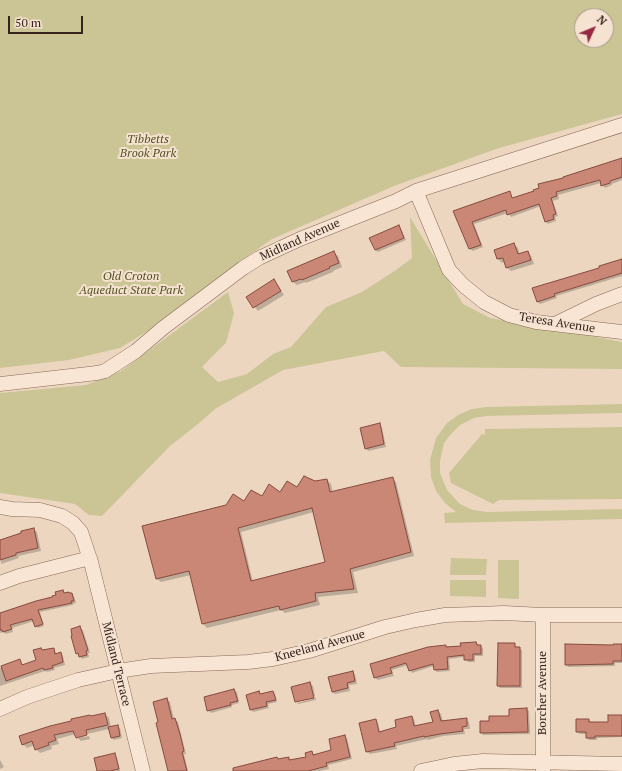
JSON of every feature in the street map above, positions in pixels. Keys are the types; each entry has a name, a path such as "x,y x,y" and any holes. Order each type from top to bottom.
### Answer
{"street":[{"name":"Midland Avenue","path":"0,384 104,371 136,351 243,268 259,258 300,239 396,201 416,191 622,125"},
{"name":"Teresa Avenue","path":"416,191 449,270 463,285 484,302 509,315 536,322 622,332"},
{"path":"554,324 596,304 622,294"},
{"name":"Midland Terrace","path":"0,507 12,510 40,510 62,516 73,523 81,532 90,558 143,771"},
{"path":"0,583 19,576 90,558"},
{"name":"Kneeland Avenue","path":"0,709 27,697 78,680 118,671 151,666 248,662 273,659 309,651 393,625 445,615 504,613 543,615 622,615"},
{"name":"Borcher Avenue","path":"543,615 543,767"},
{"path":"421,771 454,764 473,762 543,767 622,764"}],"green space":[{"name":"Tibbetts Brook Park","path":"0,0 622,0 622,114 499,148 394,186 272,239 151,329 120,348 69,360 0,368"},
{"path":"410,217 463,304 490,318 622,342 622,369 401,367 384,351 283,370 215,409 170,446 102,516 89,515 75,504 0,493 0,393 86,385 121,371 228,292 234,313 226,343 202,367 218,382 247,374 273,354 291,347 326,307 362,292 412,258"},
{"path":"622,404 622,413 486,416 474,418 460,425 444,443 440,461 440,473 447,490 460,504 473,510 487,512 622,509 622,519 445,523 444,513 456,512 445,503 436,491 431,477 430,460 436,438 447,423 458,415 472,409 486,407"},
{"path":"622,427 622,499 499,500 493,504 451,483 449,473 482,434 485,435 485,429"},
{"path":"451,558 487,559 486,575 450,575"},
{"path":"498,560 519,560 519,599 498,598"},
{"path":"450,580 486,580 486,597 450,596"}],"building":[{"path":"622,158 622,177 601,186 600,180 556,192 557,196 551,198 556,214 553,215 554,219 545,222 539,204 507,215 506,210 472,222 481,245 469,249 453,211 510,191 512,198 534,191 533,190 539,188 538,184 563,178"},
{"path":"399,225 404,238 375,250 369,238"},
{"path":"514,243 518,254 528,251 531,260 506,268 503,258 497,259 494,250"},
{"path":"334,251 339,263 302,280 292,282 287,271"},
{"path":"622,259 622,273 554,294 555,296 537,302 532,288 599,268 599,266"},
{"path":"274,279 281,291 253,308 246,297"},
{"path":"380,423 384,444 365,449 360,428"},
{"path":"304,476 315,481 327,479 330,492 393,477 411,552 350,569 354,589 315,593 316,601 280,610 279,606 202,624 189,571 156,579 142,526 226,505 233,494 244,501 251,490 262,496 269,484 280,492 287,481 297,487","holes":["312,508 325,562 251,581 238,528"]},
{"path":"34,528 38,548 16,553 16,555 0,560 0,540 21,533 21,531"},
{"path":"63,590 64,593 72,593 74,601 71,601 72,603 38,610 43,624 35,627 32,619 10,625 12,629 3,632 0,630 0,613 52,597 56,595 55,592"},
{"path":"80,626 88,650 86,651 87,655 79,657 78,653 76,654 71,636 71,629"},
{"path":"476,642 477,645 481,645 481,654 473,654 473,660 464,660 464,655 447,657 448,669 434,670 433,664 409,671 406,663 390,668 392,673 374,678 370,664 428,647 446,645 446,647 461,646 460,643"},
{"path":"498,643 515,643 515,647 520,647 520,686 497,686"},
{"path":"565,644 622,644 622,661 613,661 613,664 565,665"},
{"path":"41,648 42,650 54,648 55,654 61,652 63,662 52,666 53,668 44,670 43,668 6,681 1,666 20,659 22,665 36,660 33,650"},
{"path":"353,671 355,681 347,683 348,688 332,692 328,677"},
{"path":"310,682 314,698 295,702 291,687"},
{"path":"234,689 238,701 230,703 231,705 207,711 204,697"},
{"path":"259,691 260,694 273,691 276,700 266,702 267,706 250,710 246,695"},
{"path":"167,698 172,719 175,718 180,734 184,751 182,752 187,771 168,771 156,723 158,722 153,702"},
{"path":"527,708 528,732 480,733 480,721 489,721 489,716 509,716 509,709"},
{"path":"438,710 441,721 467,718 467,726 462,727 463,731 424,736 394,743 395,746 366,752 359,723 376,719 379,732 396,727 395,720 412,716 414,726 433,722 430,712"},
{"path":"105,713 108,725 86,730 87,735 76,738 73,731 54,735 56,740 48,743 49,745 35,750 32,741 22,745 19,736 71,721 71,719"},
{"path":"608,715 622,715 622,736 595,736 595,738 586,738 586,732 576,732 576,719 589,719 589,722 608,722"},
{"path":"118,725 120,736 111,738 108,727"},
{"path":"345,735 350,757 326,763 327,766 308,771 233,771 233,768 277,757 278,759 289,757 289,760 306,757 305,753 312,751 313,755 331,750 329,739"},
{"path":"115,753 119,769 97,771 94,758"}],"park label":[{"name":"Old Croton Aqueduct State Park","path":"131,284"}]}
